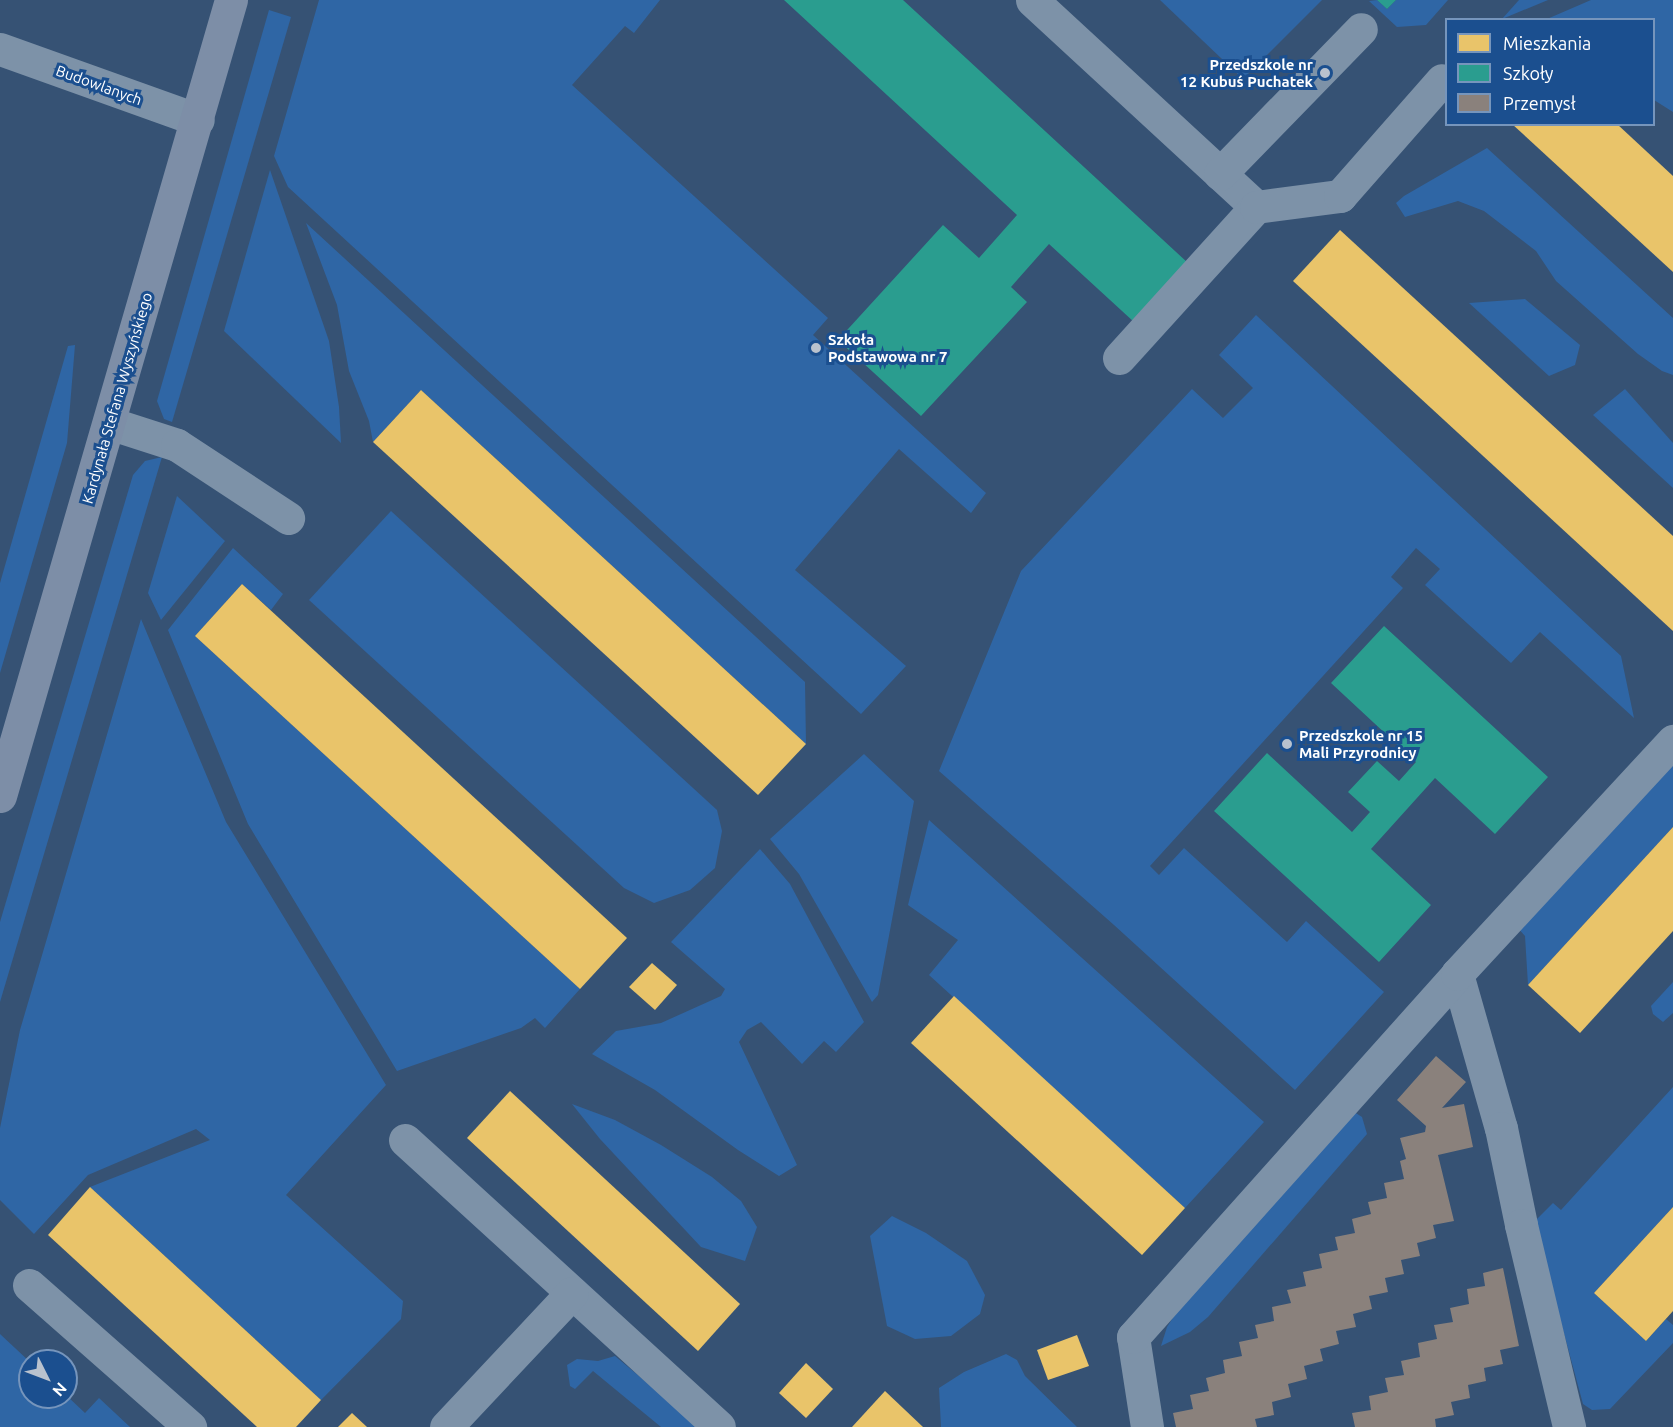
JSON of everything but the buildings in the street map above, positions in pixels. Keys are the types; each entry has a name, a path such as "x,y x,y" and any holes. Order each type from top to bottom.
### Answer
{"main road":[{"name":"Kardynała Stefana Wyszyńskiego","path":"0,796 231,0"}],"street":[{"path":"1032,0 1256,207"},
{"path":"1220,174 1361,29"},
{"name":"Budowlanych","path":"0,49 198,120"},
{"path":"1119,358 1256,207 1340,196 1442,80"},
{"path":"110,423 177,445 288,518"},
{"path":"1147,1427 1133,1337 1457,974 1673,741"},
{"path":"1457,974 1501,1128 1518,1215 1569,1427"},
{"path":"405,1140 719,1427"},
{"path":"29,1285 190,1427"},
{"path":"446,1427 572,1293"}],"shaded area":[{"path":"319,0 660,0 634,33 625,26 572,85 828,318 813,335 986,493 971,513 899,449 795,570 906,666 861,714 288,187 274,156"},
{"path":"1160,0 1322,0 1243,79"},
{"path":"1377,0 1387,9 1396,0 1448,0 1426,25 1397,27 1369,1"},
{"path":"1519,0 1548,0 1504,18"},
{"path":"1591,0 1673,0 1673,112 1655,101 1655,18 1549,18"},
{"path":"269,10 291,17 172,422 164,419 157,401"},
{"path":"1487,148 1673,318 1673,375 1662,371 1638,354 1556,281 1536,251 1484,211 1458,201 1405,217 1396,203 1404,196"},
{"path":"270,170 329,341 339,407 341,443 224,331"},
{"path":"306,223 805,682 806,744 421,390 373,442 369,421 349,371 337,305"},
{"path":"1525,299 1580,345 1575,365 1549,376 1469,303"},
{"name":"Przedszkole nr 15 Mali Przyrodnicy","path":"1256,315 1621,656 1634,718 1540,632 1511,663 1425,585 1440,569 1416,548 1391,577 1403,588 1150,866 1159,875 1184,848 1287,942 1306,921 1384,992 1295,1090 1114,925 939,771 1021,571 1192,389 1223,418 1253,388 1219,355"},
{"path":"75,345 67,443 0,673 0,583 68,346"},
{"path":"1625,389 1673,443 1673,488 1593,415"},
{"path":"162,457 0,1002 0,922 133,475 145,461"},
{"path":"177,496 225,541 161,620 148,593"},
{"path":"391,511 717,810 722,831 715,868 690,890 654,903 624,888 309,600"},
{"path":"233,548 283,594 271,610 242,584 195,636 580,989 545,1028 535,1018 521,1028 397,1071 248,824 168,630"},
{"path":"141,619 226,822 386,1085 286,1195 403,1301 401,1319 321,1400 90,1187 210,1140 196,1129 88,1175 34,1234 0,1200 0,1128 20,1030"},
{"path":"864,754 914,801 878,995 872,1002 799,874 770,839"},
{"path":"1673,754 1673,827 1528,985 1525,936 1516,926"},
{"path":"929,820 1264,1122 1185,1208 929,975 958,940 908,905"},
{"path":"760,849 790,884 864,1022 836,1052 824,1041 802,1064 761,1022 747,1030 739,1042 797,1165 779,1176 738,1150 655,1090 592,1054 616,1031 661,1023 721,996 725,989 671,942"},
{"path":"1673,982 1673,1013 1663,1022 1653,1014 1651,1006"},
{"path":"1673,1087 1673,1207 1594,1293 1646,1341 1666,1319 1673,1325 1673,1343 1610,1409 1592,1410 1583,1404 1534,1222 1553,1203 1561,1210"},
{"path":"572,1104 615,1120 661,1145 712,1177 741,1201 757,1227 745,1261 701,1247 600,1139"},
{"path":"1351,1110 1362,1117 1367,1134 1208,1317 1190,1332 1161,1346 1167,1327 1183,1302"},
{"path":"892,1216 926,1233 967,1261 985,1295 980,1314 951,1336 915,1339 887,1326 870,1236"},
{"path":"0,1334 18,1351 18,1409 78,1409 78,1406 85,1413 99,1398 130,1427 0,1427"},
{"path":"1006,1354 1017,1360 1025,1376 1077,1427 941,1427 939,1388 964,1372"},
{"path":"615,1356 700,1427 661,1427 593,1371 575,1389 570,1386 567,1365 577,1359 598,1361"}],"place":[{"name":"Przedszkole nr 12 Kubuś Puchatek","path":"1325,73"},
{"name":"Szkoła Podstawowa nr 7","path":"816,348"},
{"name":"Przedszkole nr 15 Mali Przyrodnicy","path":"1287,744"}]}
